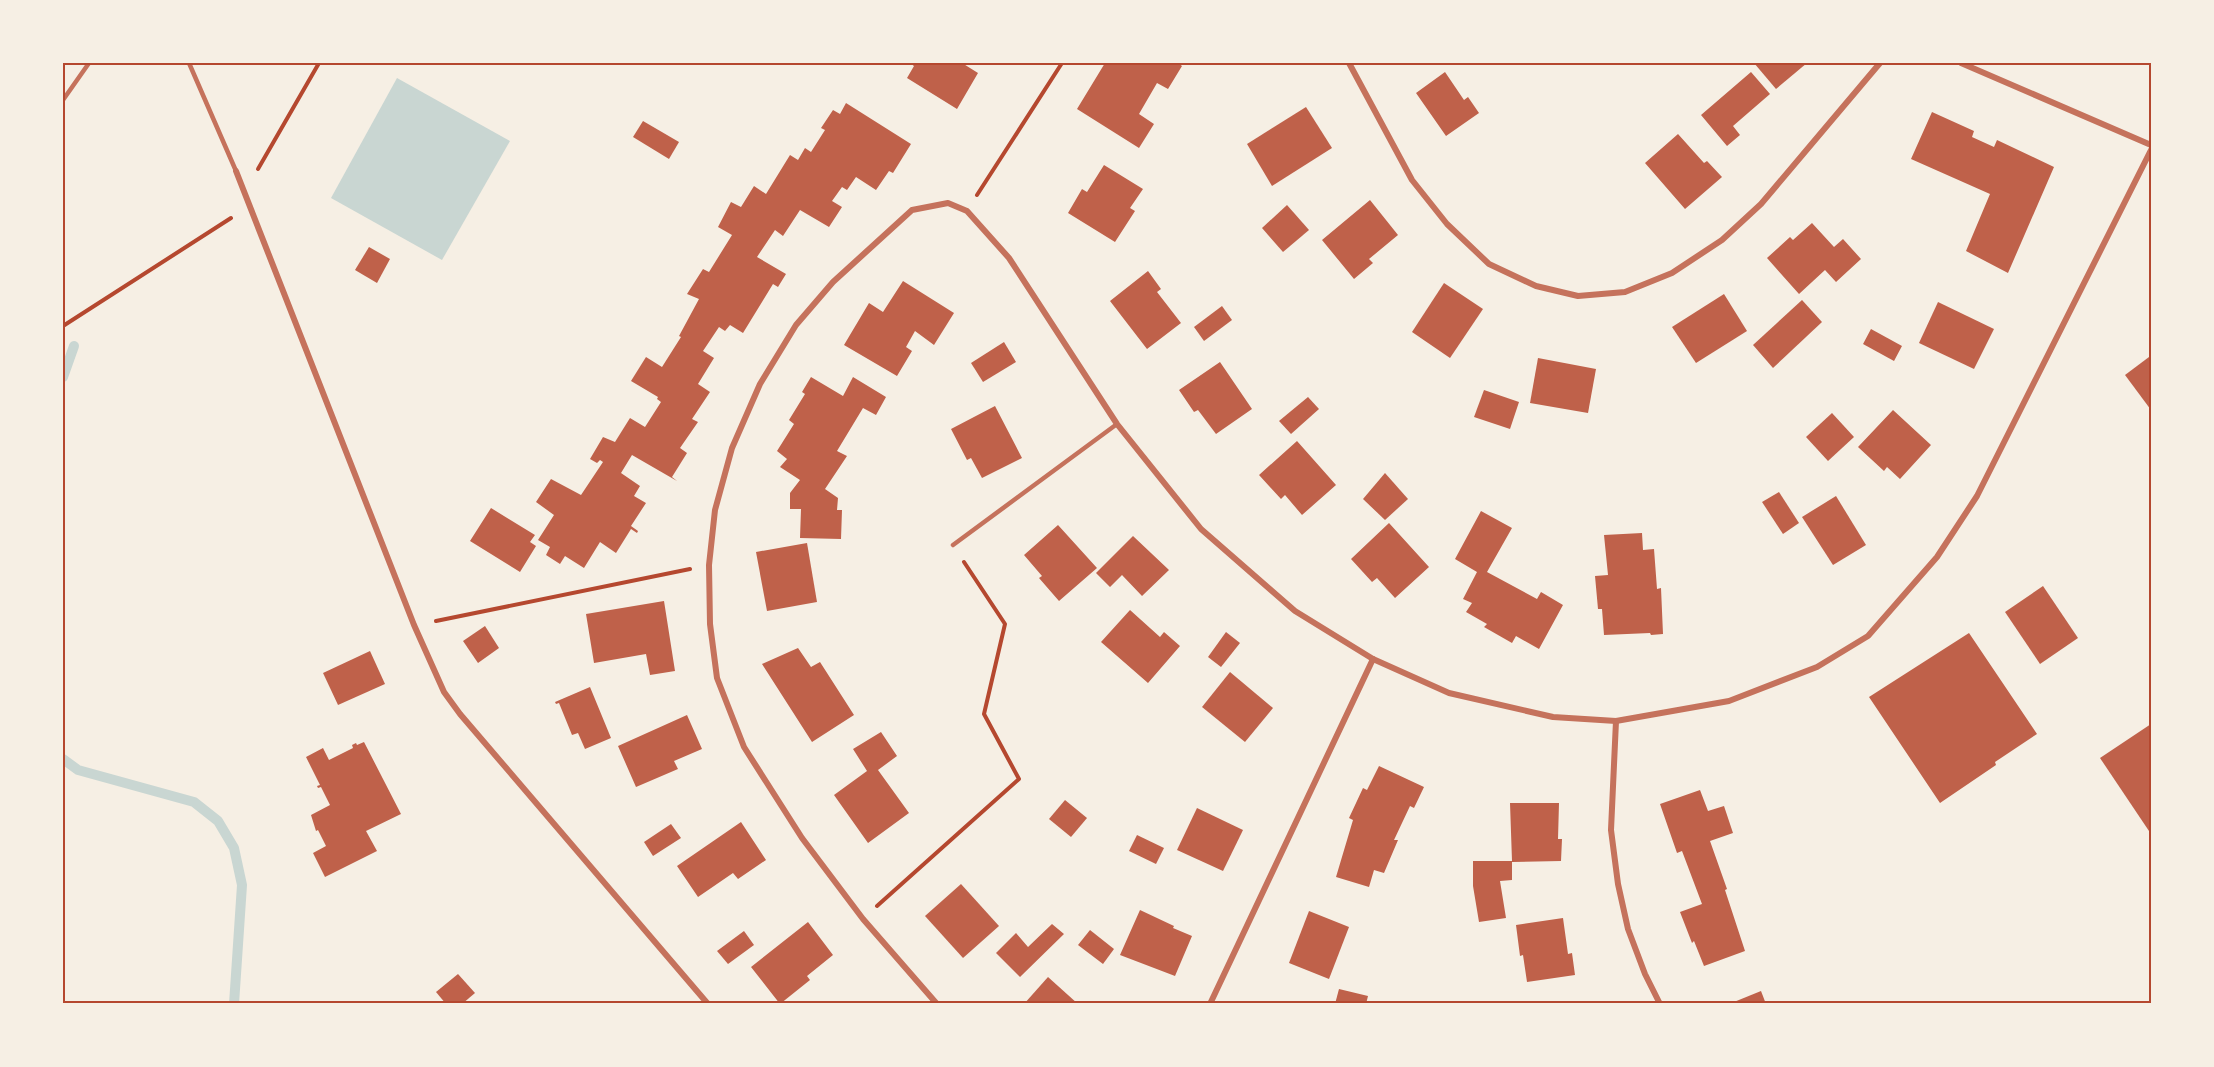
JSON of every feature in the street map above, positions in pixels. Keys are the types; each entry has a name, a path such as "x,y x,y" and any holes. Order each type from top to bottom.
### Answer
{"street":[{"path":"1349,63 1412,180 1447,224 1489,264 1536,286 1578,296 1625,292 1672,273 1722,240 1761,204 1880,63"},
{"path":"1961,63 2151,145"},
{"path":"937,1004 863,919 802,838 744,747 717,678 710,624 709,565 715,510 732,448 760,384 796,325 833,282 912,210 948,202 967,211 1009,258 1117,424 1201,529 1295,611 1373,659 1449,693 1553,717 1616,721 1729,701 1817,667 1868,636 1937,557 1977,496 2151,150"},
{"path":"236,171 414,625 444,692 460,714 708,1004"},
{"path":"1210,1004 1373,659"},
{"path":"1616,721 1611,830 1618,884 1628,929 1645,974 1660,1004"}],"lane":[{"path":"63,100 89,63"},
{"path":"189,63 236,171"},
{"path":"953,545 1117,424"}],"path":[{"path":"244,193 319,63"},
{"path":"967,211 1062,63"},
{"path":"63,326 250,206"},
{"path":"863,919 1018,779 984,714 1005,624 953,545"},
{"path":"414,625 709,565"}],"shaded area":[{"path":"397,78 510,141 442,260 331,198"}],"building":[{"path":"910,63 962,63 978,73 957,109 907,78 914,66"},
{"path":"1105,63 1178,63 1182,66 1168,89 1157,83 1139,114 1154,124 1139,148 1077,109"},
{"path":"1754,63 1807,63 1776,89"},
{"path":"1445,72 1464,100 1468,97 1479,113 1446,136 1416,93"},
{"path":"1751,72 1770,94 1733,126 1740,135 1727,146 1701,115"},
{"path":"846,103 911,144 893,173 889,171 876,190 856,177 847,190 842,187 832,201 842,207 829,227 800,210 783,236 775,230 757,257 786,274 778,287 773,284 743,333 730,325 725,331 719,327 703,351 714,358 698,384 710,392 692,419 698,422 680,448 687,453 672,477 677,481 632,455 621,473 640,486 634,496 646,503 631,526 638,531 637,533 631,529 616,553 600,542 584,568 565,556 560,564 546,555 550,547 538,540 554,515 536,502 551,479 581,495 603,462 600,460 597,463 590,459 603,437 615,442 630,418 645,427 661,402 657,399 658,397 631,381 646,357 662,367 681,337 679,336 699,299 687,294 703,269 709,272 732,235 718,227 731,202 741,207 754,186 766,194 790,155 798,160 805,148 811,152 825,130 821,128 833,110 840,114"},
{"path":"1306,107 1332,148 1272,186 1247,144"},
{"path":"1932,112 1974,131 1972,137 1994,147 1997,140 2054,167 2008,273 1966,251 1990,194 1911,159"},
{"path":"643,121 679,142 669,159 633,137"},
{"path":"1678,134 1704,163 1707,161 1722,177 1685,209 1645,163"},
{"path":"1104,165 1143,189 1130,208 1135,211 1115,242 1068,213 1082,189 1087,192"},
{"path":"1370,200 1398,235 1369,259 1373,263 1354,279 1322,240"},
{"path":"1287,205 1309,230 1283,252 1262,228"},
{"path":"1812,223 1834,247 1843,239 1861,259 1836,282 1825,270 1799,294 1767,258 1790,237 1793,240"},
{"path":"369,247 390,259 377,283 355,270"},
{"path":"1148,271 1161,289 1157,292 1181,323 1147,349 1110,301"},
{"path":"903,281 954,313 934,345 915,331 906,347 912,351 897,376 844,345 869,303 883,312"},
{"path":"1444,283 1483,309 1450,358 1412,332"},
{"path":"1724,294 1747,331 1696,363 1672,327"},
{"path":"1802,300 1822,322 1773,368 1753,345"},
{"path":"1938,302 1994,329 1974,369 1919,343"},
{"path":"1222,306 1232,320 1204,341 1194,327"},
{"path":"1871,329 1902,346 1894,361 1863,344"},
{"path":"1004,342 1016,362 983,382 971,363"},
{"path":"2149,357 2151,360 2151,410 2125,375"},
{"path":"1538,358 1596,369 1588,413 1530,403"},
{"path":"1220,362 1252,409 1216,434 1198,410 1194,412 1179,390"},
{"path":"811,377 843,396 853,377 886,397 876,415 863,408 837,451 847,456 825,489 838,498 837,510 842,510 841,539 800,538 801,509 790,509 790,493 800,480 780,467 787,459 777,451 794,424 789,420 805,394 802,392"},
{"path":"1484,390 1519,402 1510,429 1474,417"},
{"path":"1308,397 1319,409 1291,434 1279,421"},
{"path":"995,406 1022,458 982,478 971,458 967,460 951,429"},
{"path":"1893,410 1931,445 1900,479 1887,467 1884,471 1858,447"},
{"path":"1832,413 1854,437 1828,461 1806,437"},
{"path":"1297,441 1336,485 1302,515 1285,495 1281,499 1259,475"},
{"path":"1385,473 1408,499 1385,520 1363,499"},
{"path":"1779,492 1799,523 1783,534 1762,502"},
{"path":"1836,496 1866,545 1833,565 1802,517"},
{"path":"491,508 535,535 530,542 536,546 520,572 470,541"},
{"path":"1481,511 1512,528 1487,572 1537,599 1541,592 1563,605 1539,649 1516,636 1512,643 1484,627 1487,624 1466,612 1472,603 1463,599 1477,572 1455,559"},
{"path":"1389,523 1429,567 1395,598 1377,578 1372,582 1351,559"},
{"path":"1058,525 1097,568 1059,601 1039,578 1042,576 1024,555"},
{"path":"1642,533 1643,550 1654,549 1657,589 1661,588 1663,634 1604,635 1602,609 1598,609 1595,576 1608,575 1604,535"},
{"path":"1133,536 1169,570 1142,596 1122,575 1110,587 1096,573"},
{"path":"807,543 817,602 767,611 756,552"},
{"path":"2043,586 2078,638 2040,664 2005,612"},
{"path":"664,601 675,671 650,675 646,654 594,663 586,614"},
{"path":"1130,610 1160,637 1164,632 1180,646 1148,683 1101,642"},
{"path":"485,626 499,648 478,663 463,641"},
{"path":"1226,632 1240,643 1221,667 1208,657"},
{"path":"1969,633 2037,734 1940,803 1869,697"},
{"path":"798,648 811,667 820,662 854,715 812,742 762,664"},
{"path":"370,651 385,684 338,705 323,673"},
{"path":"1230,672 1273,708 1245,742 1202,707"},
{"path":"590,687 611,738 585,749 578,733 572,735 559,703 555,702"},
{"path":"687,715 702,749 674,761 678,769 636,787 618,746"},
{"path":"2151,724 2151,834 2100,758"},
{"path":"881,732 897,756 878,770 909,813 868,843 834,795 867,771 853,749"},
{"path":"364,742 401,814 366,831 377,851 325,877 313,853 326,846 318,830 316,831 311,815 330,805 321,787 317,786 320,785 306,757 323,748 329,760 353,748 352,745"},
{"path":"1379,766 1424,787 1414,808 1410,806 1394,840 1398,840 1384,873 1374,870 1369,887 1336,877 1353,820 1349,818 1363,788 1367,790"},
{"path":"1700,790 1708,811 1724,806 1733,833 1710,841 1745,951 1704,966 1680,912 1702,904 1682,851 1677,853 1660,804"},
{"path":"1065,800 1087,818 1071,837 1049,819"},
{"path":"1510,803 1559,803 1558,839 1562,839 1561,861 1512,862 1512,880 1500,881 1506,918 1479,922 1473,886 1473,861 1512,861"},
{"path":"1197,808 1243,830 1223,871 1177,850"},
{"path":"741,822 766,860 738,879 733,873 698,897 677,866"},
{"path":"671,824 681,838 653,856 644,842"},
{"path":"1137,835 1164,848 1156,864 1129,851"},
{"path":"961,884 999,926 963,958 925,916"},
{"path":"1140,910 1192,936 1175,976 1120,955"},
{"path":"1309,911 1349,927 1329,979 1289,963"},
{"path":"1563,918 1568,954 1572,953 1575,975 1527,982 1523,955 1520,956 1516,925"},
{"path":"808,922 833,955 807,976 810,980 780,1004 751,967"},
{"path":"1052,924 1064,934 1020,977 996,953 1016,933 1028,947"},
{"path":"1090,930 1114,949 1103,964 1078,945"},
{"path":"744,931 754,945 728,964 717,951"},
{"path":"458,974 475,993 462,1004 446,1004 436,992"},
{"path":"1048,977 1078,1004 1024,1004"},
{"path":"1339,989 1368,996 1366,1004 1335,1004"},
{"path":"1761,991 1766,1004 1729,1004"}],"waterway":[{"path":"63,377 74,346"},
{"path":"63,759 78,770 194,802 218,821 234,848 242,885 234,1004"}]}
